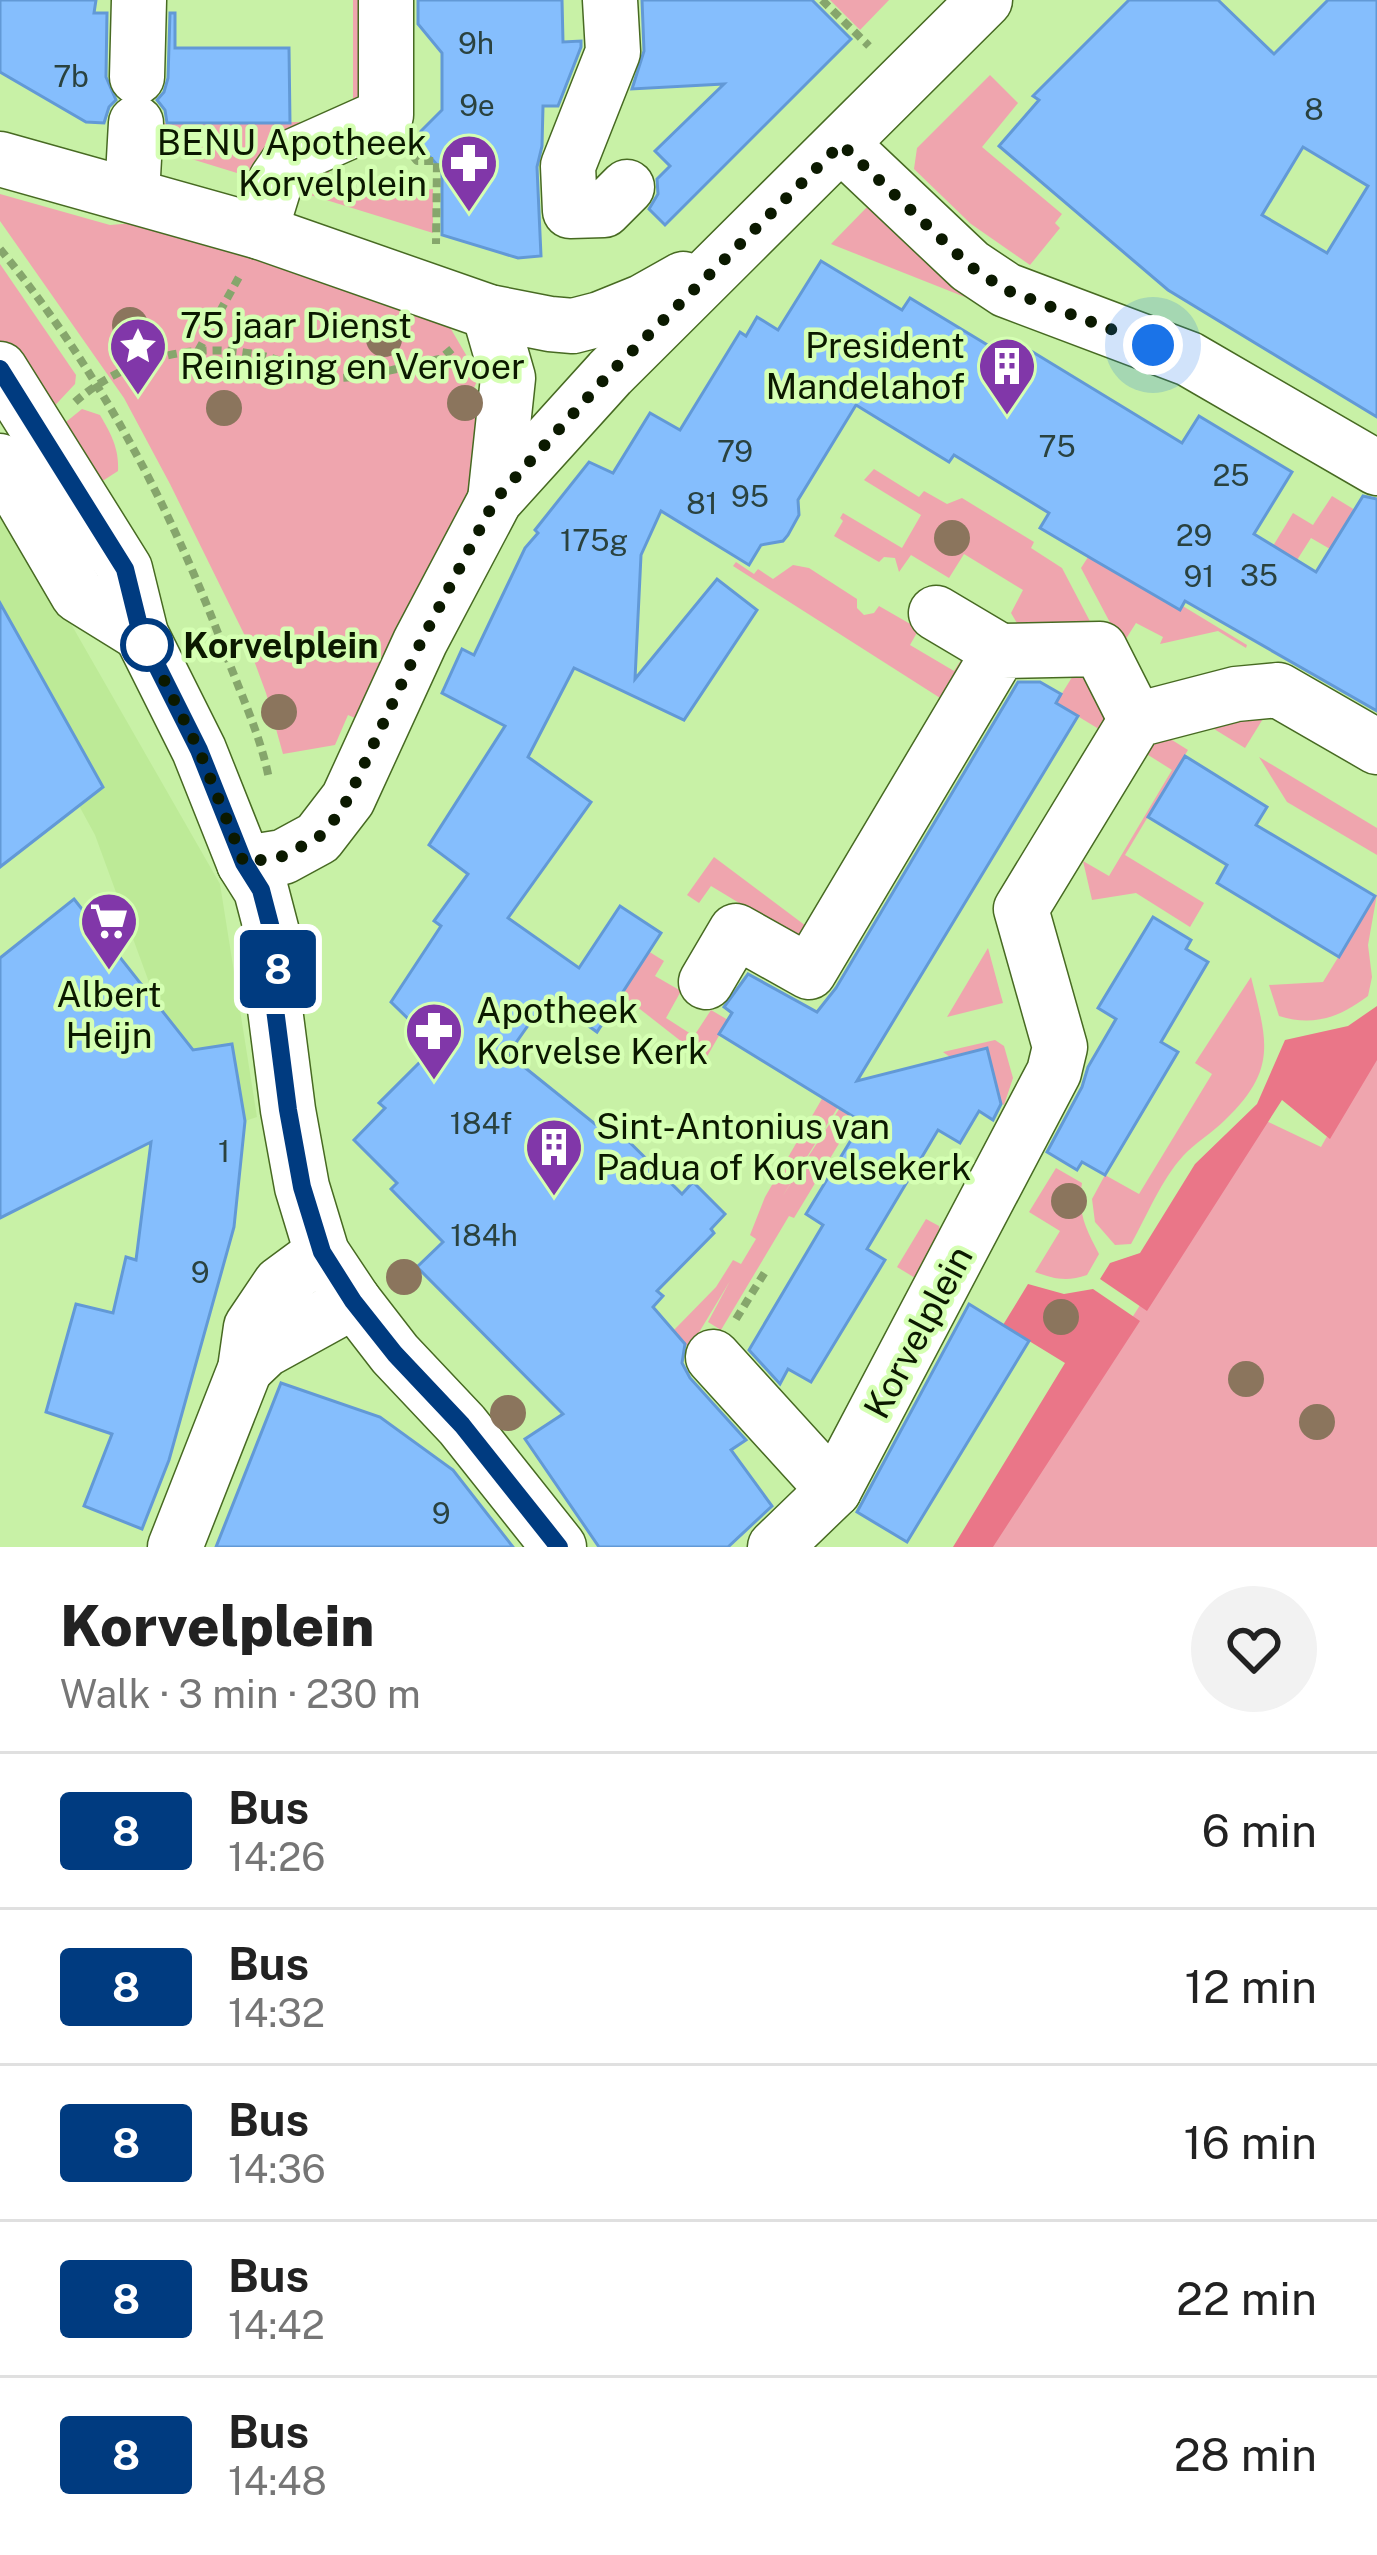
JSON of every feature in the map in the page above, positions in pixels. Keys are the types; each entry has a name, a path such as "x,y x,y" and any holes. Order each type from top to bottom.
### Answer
{"street":[{"path":"132,194 139,0"},
{"path":"260,232 275,180 292,157 386,115 386,0"},
{"path":"610,0 613,52 568,166 570,211 604,210 627,187"},
{"path":"244,863 283,856 318,838 334,820 495,500 598,386 985,0"},
{"path":"841,144 970,266 1006,290 1189,359 1377,468"},
{"path":"4,163 260,232 489,312 572,326 642,302 697,271 758,225"},
{"path":"489,312 508,378 495,500"},
{"path":"0,369 11,459 78,596 141,634 199,750 244,863 261,890 279,959 275,1009 295,1148 322,1252 353,1301 560,1547"},
{"path":"937,613 1000,651 1100,649 1136,720 1236,694 1278,690 1377,747"},
{"path":"706,982 736,931 809,971 1000,651"},
{"name":"Korvelplein","path":"775,1547 834,1490 1054,1072 1060,1047 1022,909 1136,720"},
{"path":"175,1547 244,1369 251,1327 280,1284 322,1252"},
{"path":"244,1369 265,1350 353,1301"},
{"path":"713,1357 834,1490"}],"path":[{"path":"822,0 905,80"},
{"path":"386,115 417,161 437,161 437,237 427,288"},
{"path":"198,350 260,232"},
{"path":"0,249 98,382 144,363 198,350 249,352 326,378 440,358"}],"shaded area":[{"path":"353,0 368,0 368,92 353,99"},
{"path":"830,0 889,0 860,30"},
{"path":"990,75 1018,103 982,147 1062,214 1055,223 1060,228 1030,265 971,224 914,169 917,148"},
{"path":"311,122 250,177 159,149 158,123"},
{"path":"328,167 332,197 433,189 433,233 297,191 295,179"},
{"name":"Korvelplein","path":"0,194 110,225 171,220 448,324 479,377 472,392 475,407 487,407 476,484 371,725 348,715 335,745 283,754 245,636 170,484 124,398 0,221"},
{"path":"870,204 985,305 831,244"},
{"path":"0,264 76,375 75,384 46,415 0,343"},
{"path":"82,409 100,415 114,442 118,463 118,471 90,489 56,430"},
{"path":"874,469 919,497 924,491 947,504 962,498 1034,542 1031,548 1062,568 1094,629 1020,628 1011,613 1023,590 964,554 949,578 911,555 899,572 895,558 884,557 879,562 834,536 843,513 902,548 921,515 864,480"},
{"path":"1332,496 1355,510 1330,549 1311,538 1297,560 1273,546 1293,513 1313,525"},
{"path":"0,500 220,884 257,1117 205,1135 95,835 0,661"},
{"path":"1092,551 1246,648 1218,631 1160,644 1163,637 1136,623 1122,645 1081,568"},
{"path":"736,562 773,579 793,565 809,568 857,599 857,608 864,615 879,606 919,629 910,645 954,671 973,641 959,710 733,566"},
{"path":"1079,666 1110,716 1107,734 1056,703"},
{"path":"1269,709 1245,748 1201,721"},
{"path":"1164,735 1188,750 1125,855 1204,903 1190,927 1136,893 1092,900 1083,861 1109,876 1172,770 1145,753"},
{"path":"1259,757 1377,828 1377,855 1287,802"},
{"path":"867,854 797,938 711,886 699,903 687,895 714,857 806,926"},
{"path":"1377,894 1368,945 1372,977 1368,996 1326,1018 1279,1016 1269,985 1323,982"},
{"path":"988,948 1003,1003 947,1017"},
{"path":"648,951 664,961 655,976 681,991 666,1018 694,1036 711,1010 728,1020 705,1060 622,995"},
{"path":"1251,977 1264,1037 1254,1085 1225,1120 1175,1166 1131,1244 1115,1245 1095,1222 1092,1199 1105,1175 1139,1194 1212,1074 1195,1063"},
{"path":"1377,1006 1377,1060 1330,1139 1282,1100 1147,1311 1100,1279 1110,1263 1140,1253 1195,1164 1257,1104 1285,1040 1348,1026"},
{"path":"995,1040 1004,1046 1013,1078 1004,1105 988,1096 996,1083 987,1048 950,1057 943,1052"},
{"path":"1377,1048 1377,1547 985,1547 1260,1118 1321,1147"},
{"path":"858,1080 872,1089 794,1218 789,1216 721,1330 708,1322 730,1281 689,1349 674,1330 716,1287 733,1260 741,1264 756,1239 750,1235 765,1197 823,1097 838,1107 782,1197"},
{"path":"1056,1168 1082,1183 1082,1212 1099,1254 1087,1275 1055,1278 1035,1272 1060,1231 1029,1212"},
{"path":"926,1219 939,1226 943,1265 930,1287 897,1267"},
{"path":"1028,1284 1064,1294 1093,1289 1140,1321 993,1547 953,1547 1065,1363 1003,1325"}],"building":[{"path":"0,0 96,0 94,13 107,13 106,77 116,100 104,123 86,122 0,72"},
{"path":"418,0 562,0 563,42 581,41 581,47 558,106 543,106 537,167 541,256 518,258 442,235 442,170 421,147 421,131 442,110 442,53 418,24"},
{"path":"642,0 812,0 851,39 665,225 649,209 658,194 657,179 670,166 655,151 724,84 632,89 644,51"},
{"path":"1129,0 1218,0 1274,54 1328,0 1377,0 1377,417 1168,290 999,146 1039,100 1033,96","holes":["1303,147 1368,186 1327,253 1262,215"]},
{"path":"170,13 175,13 175,48 289,48 290,123 167,123 157,100 168,78"},
{"path":"821,261 902,310 910,298 1009,358 1018,343 1182,443 1199,416 1292,472 1254,534 1316,572 1363,496 1377,499 1377,711 1185,601 1180,610 1094,560 1040,528 1049,513 954,455 949,462 856,405 798,500 799,515 788,535 783,541 761,545 749,565 661,511 641,555 635,679 717,579 757,610 684,720 574,668 528,757 591,802 508,918 579,968 620,906 661,933 597,1032 548,997 508,1054 595,1124 603,1116 682,1194 693,1182 725,1214 711,1229 714,1233 657,1291 663,1296 653,1307 685,1344 682,1363 690,1378 746,1440 731,1450 772,1506 728,1547 599,1547 525,1439 563,1414 417,1267 443,1242 391,1189 397,1183 354,1140 385,1108 379,1103 436,1046 391,1002 441,926 434,921 468,874 429,845 505,726 442,693 462,649 474,655 525,548 538,533 535,530 589,462 613,473 650,413 680,430 740,332 746,336 757,317 778,330"},
{"path":"0,603 103,787 0,867"},
{"path":"1018,682 1040,682 1061,694 1056,703 1078,716 857,1081 987,1048 1001,1104 993,1120 979,1111 960,1143 938,1130 867,1249 885,1260 811,1382 788,1369 780,1384 749,1350 823,1225 806,1214 862,1122 719,1034 732,1013 724,1007 748,974 817,1012 836,988"},
{"path":"1185,756 1267,807 1256,825 1375,896 1339,957 1217,883 1227,865 1148,817"},
{"path":"74,899 193,1050 232,1044 245,1121 234,1227 169,1460 142,1529 84,1506 112,1434 46,1412 76,1304 113,1313 126,1257 136,1260 151,1142 0,1218 0,958"},
{"path":"1153,917 1191,940 1186,949 1208,962 1161,1042 1178,1052 1105,1175 1082,1162 1077,1170 1047,1152 1116,1019 1098,1008"},
{"path":"969,1304 1029,1341 907,1542 857,1512"},
{"path":"281,1383 380,1417 453,1470 513,1547 216,1547"}],"bus line":[{"name":"8","path":"0,369 125,569 141,634 199,750 244,863 261,890 279,959 275,1009 288,1110 302,1187 322,1252 395,1354 462,1425 559,1547"}],"place":[{"name":"BENU Apotheek Korvelplein","path":"469,214"},
{"name":"75 jaar Dienst Reiniging en Vervoer","path":"138,397"},
{"name":"President Mandelahof","path":"1007,417"},
{"name":"Korvelplein","path":"147,645"},
{"name":"Albert Heijn","path":"109,972"},
{"name":"Apotheek Korvelse Kerk","path":"434,1082"},
{"name":"Sint-Antonius van Padua of Korvelsekerk","path":"554,1198"}],"route":[{"path":"147,645 141,634 199,750 244,863 283,856 318,838 348,799 421,642 495,500 610,373 841,144 970,266 1006,290 1153,345"}]}
